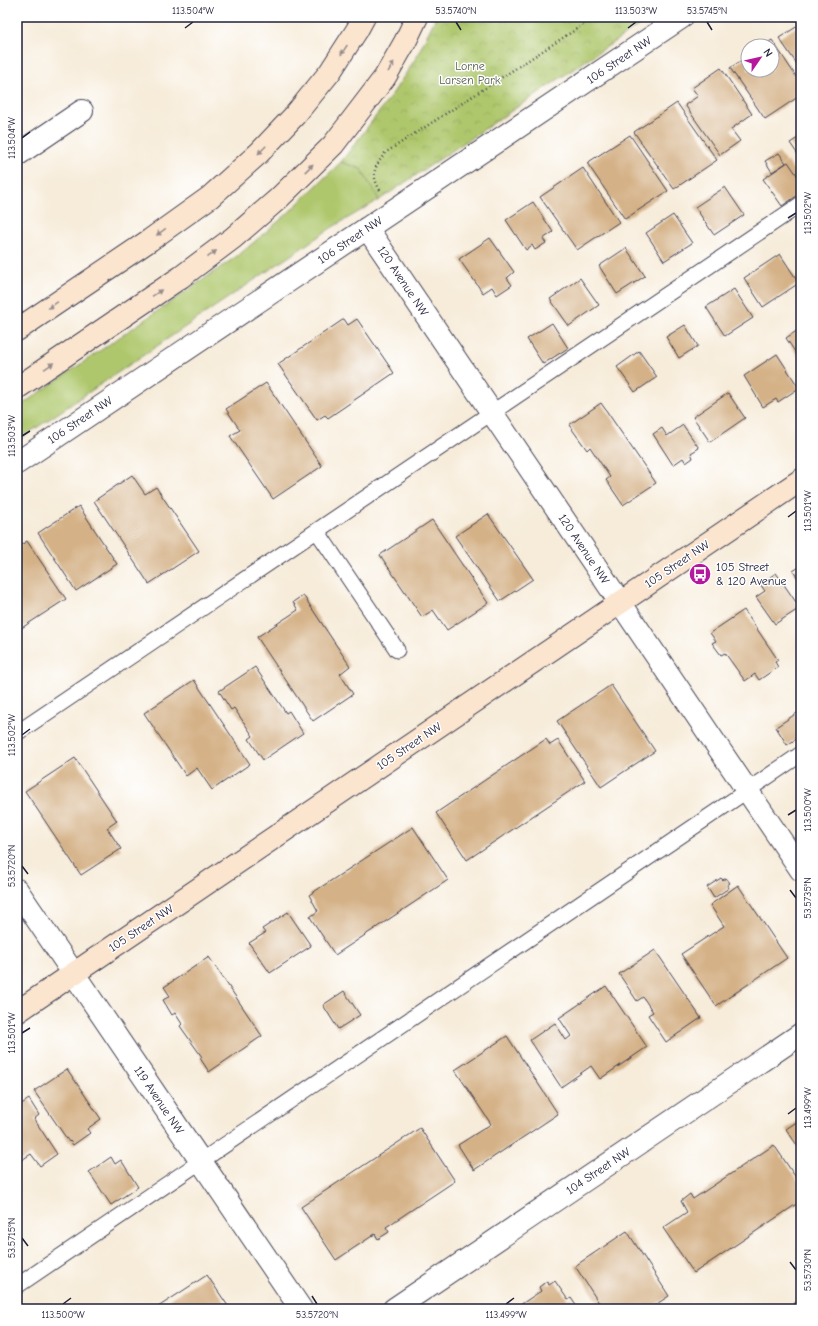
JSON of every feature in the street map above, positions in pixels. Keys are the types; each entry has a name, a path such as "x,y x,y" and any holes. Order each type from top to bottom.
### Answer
{"main road":[{"path":"17,330 150,240 210,197 254,158 295,115 330,72 364,17"},
{"path":"17,388 181,277 233,238 278,199 332,145 356,114 384,77 405,42 417,17"},
{"name":"105 Street NW","path":"17,1012 801,480"}],"street":[{"name":"106 Street NW","path":"17,463 682,17"},
{"path":"17,155 82,111"},
{"name":"120 Avenue NW","path":"367,228 801,870"},
{"name":"119 Avenue NW","path":"17,890 301,1309"},
{"name":"104 Street NW","path":"394,1309 801,1034"}],"lane":[{"path":"17,733 801,204"},
{"path":"317,531 397,650"},
{"path":"17,1286 801,754"}],"path":[{"path":"393,212 377,185 374,174 376,166 386,153 595,17"}],"green space":[{"name":"Lorne Larsen Park","path":"436,17 651,17 379,200 361,169 341,162 389,99 416,58"},
{"path":"341,162 361,169 379,200 331,228 17,441 17,408 240,254 286,215"}],"building":[{"path":"801,24 801,70 780,38"},
{"path":"780,52 801,84 801,95 765,119 730,68 740,61 740,78 780,78"},
{"path":"721,68 752,114 731,129 740,141 720,155 685,105 698,96 692,88"},
{"path":"677,103 717,160 674,189 634,132"},
{"path":"630,135 668,191 625,219 587,163"},
{"path":"801,136 801,159 790,143"},
{"path":"779,153 786,163 772,172 765,161"},
{"path":"788,162 801,181 801,193 782,206 763,179"},
{"path":"583,168 619,222 577,250 540,197"},
{"path":"725,187 744,215 714,235 695,207"},
{"path":"533,202 553,232 543,239 546,243 535,250 532,245 526,250 506,220"},
{"path":"673,215 692,243 664,261 646,233"},
{"path":"490,238 514,272 507,278 512,285 497,295 492,287 483,293 459,259"},
{"path":"626,248 645,276 617,294 599,266"},
{"path":"780,254 799,283 763,307 744,278"},
{"path":"580,278 599,305 569,326 550,299"},
{"path":"734,289 753,318 725,336 706,307"},
{"path":"344,319 348,325 357,319 394,373 328,418 325,415 317,420 278,364"},
{"path":"552,323 568,348 543,364 527,339"},
{"path":"685,325 698,346 679,358 666,337"},
{"path":"801,328 801,361 786,338"},
{"path":"639,351 657,377 635,392 617,367"},
{"path":"777,354 799,388 778,402 776,399 763,407 744,376"},
{"path":"266,383 322,466 273,499 230,436 240,430 226,409"},
{"path":"728,393 745,418 710,442 693,417"},
{"path":"601,403 656,483 623,505 606,480 610,477 590,447 587,450 569,425"},
{"path":"683,425 699,448 691,453 693,458 686,463 683,458 673,465 653,434 662,428 667,436"},
{"path":"132,475 145,494 156,487 199,551 149,584 94,501"},
{"path":"79,506 117,564 76,591 38,533"},
{"path":"488,514 533,579 500,601 455,536"},
{"path":"432,520 488,603 447,630 433,610 422,617 380,555"},
{"path":"27,541 66,599 17,631 17,548"},
{"path":"801,566 801,583 793,571"},
{"path":"776,573 800,608 775,624 756,597 765,591 760,584"},
{"path":"303,595 350,666 340,674 353,694 313,721 257,637 298,610 293,602"},
{"path":"744,610 778,660 775,662 778,667 759,680 755,674 745,681 725,653 721,655 712,643 716,641 710,633"},
{"path":"255,667 286,713 289,711 303,733 263,760 249,739 253,736 234,708 231,710 219,691"},
{"path":"194,680 250,764 212,790 197,768 186,776 144,713"},
{"path":"611,685 655,751 601,787 557,721"},
{"path":"800,711 801,736 787,745 776,727"},
{"path":"546,739 550,745 558,740 585,781 467,860 436,813"},
{"path":"75,758 117,821 107,828 121,849 81,875 25,791"},
{"path":"413,827 448,880 335,955 310,917 318,911 309,895"},
{"path":"721,878 723,880 726,878 730,883 727,885 729,888 714,898 707,887"},
{"path":"738,885 787,958 716,1006 681,954 724,926 710,905"},
{"path":"288,912 311,946 270,973 249,943 265,933 262,929"},
{"path":"655,950 701,1018 666,1042 648,1015 653,1012 643,997 637,1001 619,974"},
{"path":"209,957 262,1036 209,1072 200,1058 202,1057 180,1026 182,1024 175,1013 172,1015 163,1000 170,996 164,987"},
{"path":"606,986 647,1047 600,1079 591,1066 561,1087 530,1040 555,1023 566,1040 571,1036 559,1018"},
{"path":"344,991 360,1015 338,1029 323,1005"},
{"path":"507,1036 558,1114 474,1170 458,1145 491,1124 455,1070"},
{"path":"67,1069 101,1119 87,1129 90,1133 73,1145 70,1141 69,1142 34,1091"},
{"path":"29,1099 39,1115 34,1119 57,1154 40,1166 31,1154 17,1163 17,1100 20,1105"},
{"path":"801,1119 801,1151 786,1129"},
{"path":"420,1128 455,1181 386,1227 389,1232 378,1239 375,1234 336,1260 301,1207"},
{"path":"774,1145 801,1185 801,1201 694,1273 663,1228 687,1212 681,1201 690,1194 693,1199"},
{"path":"111,1157 115,1164 121,1160 138,1187 111,1205 89,1172"},
{"path":"627,1231 669,1296 649,1309 603,1309 575,1266"},
{"path":"207,1275 230,1309 155,1309"},
{"path":"547,1281 549,1285 555,1281 568,1300 571,1298 577,1307 574,1309 514,1309 541,1291 539,1287"}],"place":[{"name":"105 Street & 120 Avenue","path":"700,574"}]}
